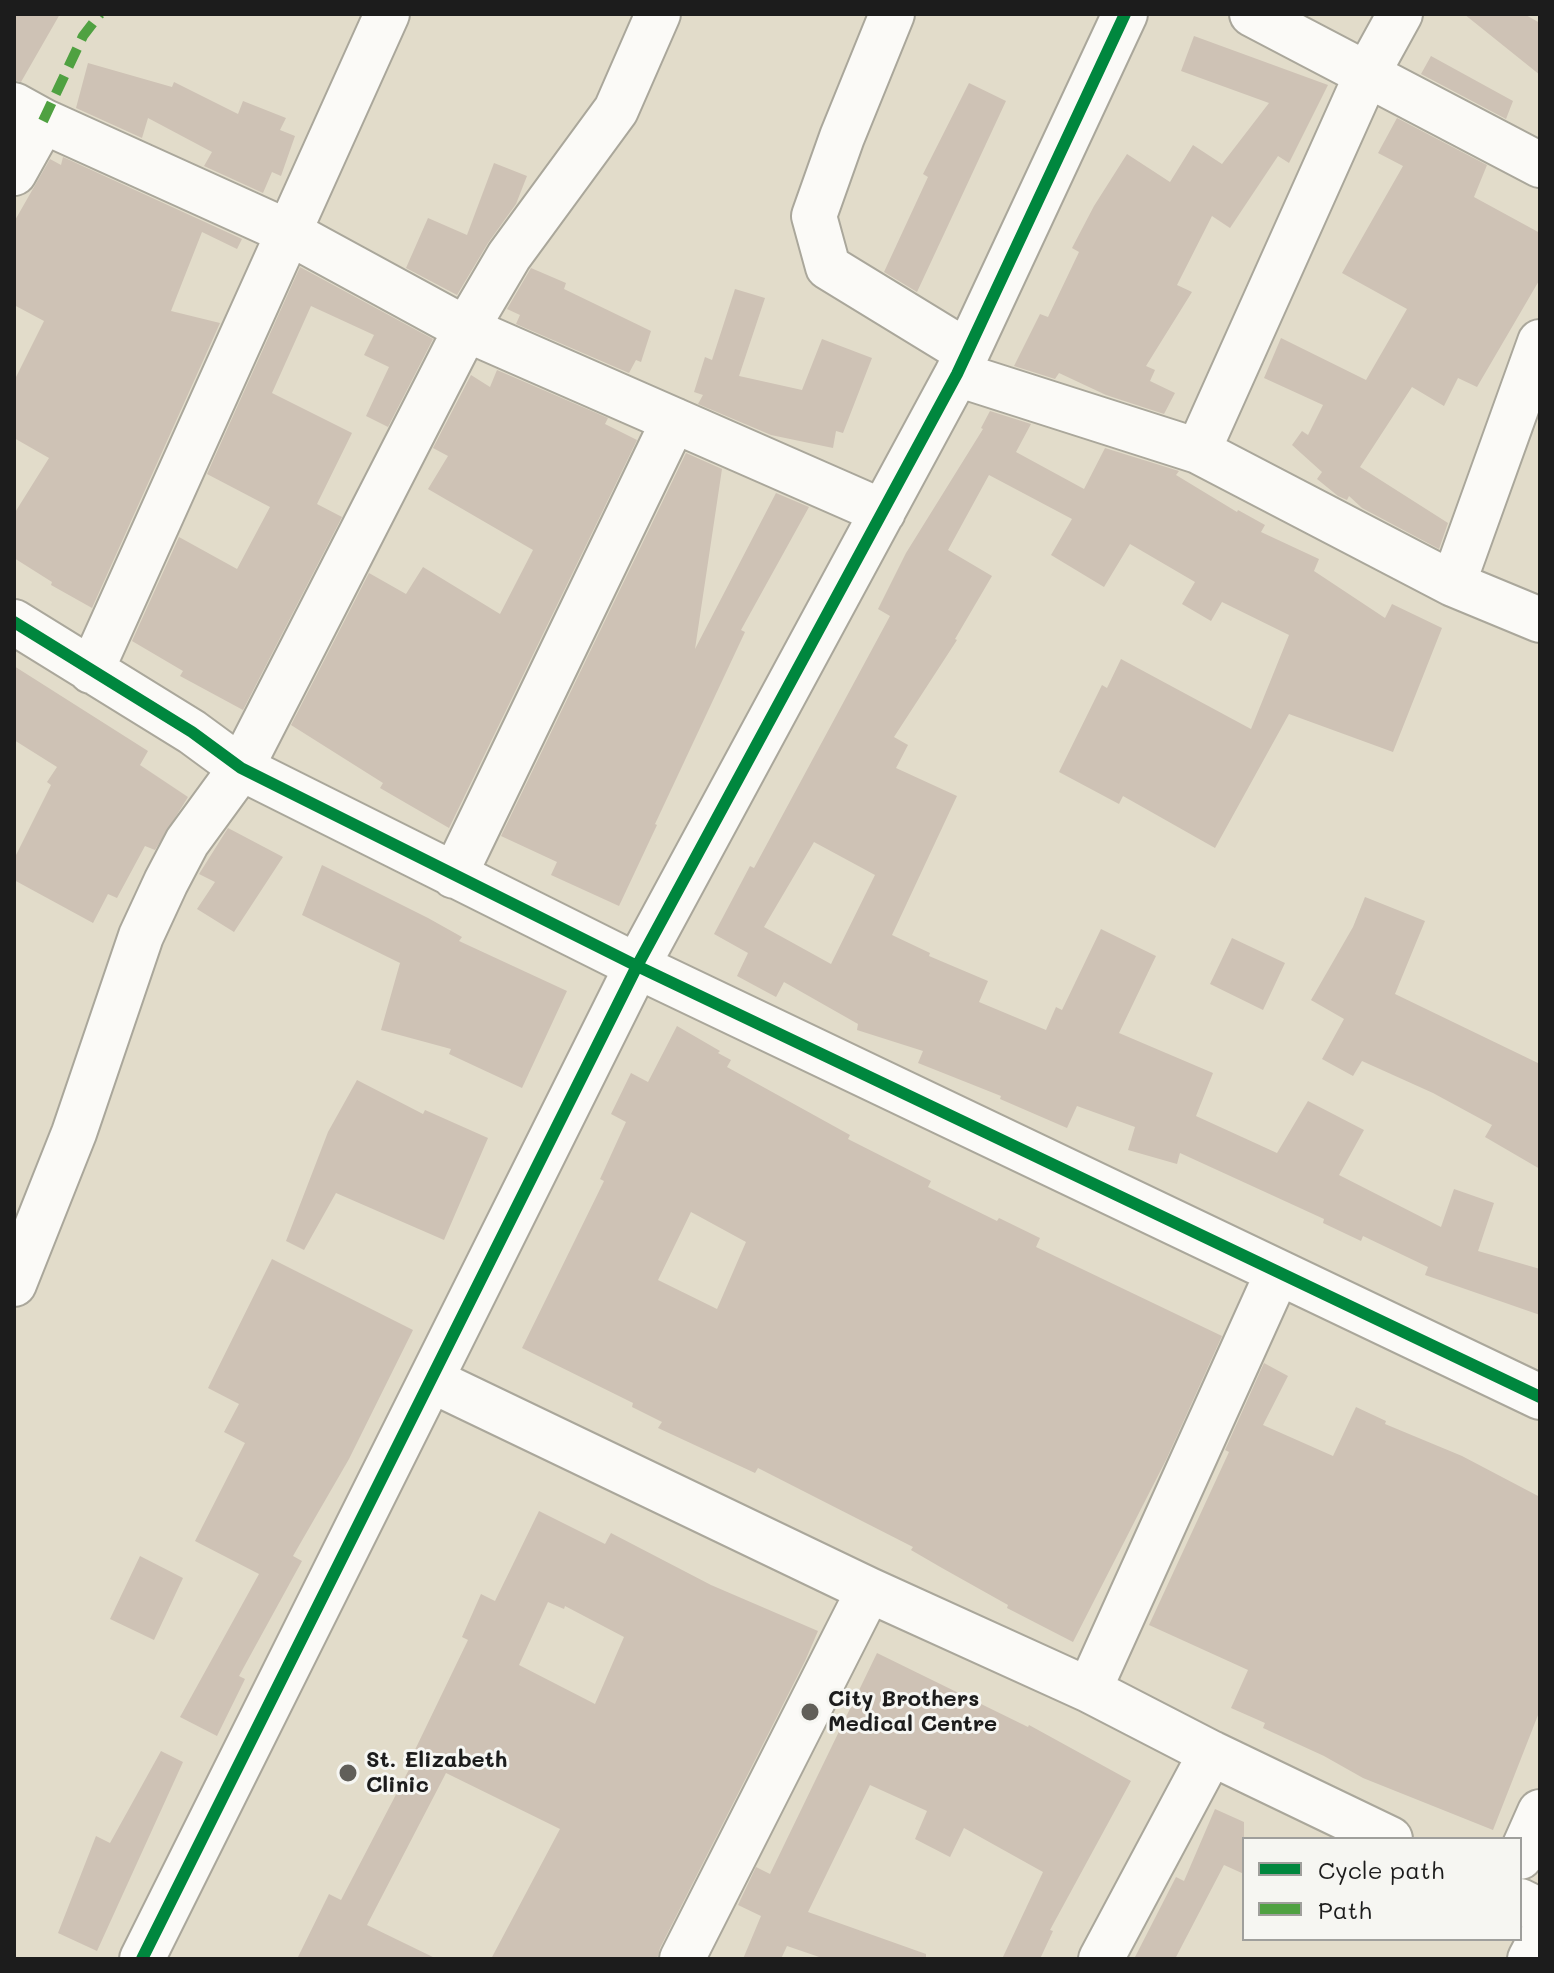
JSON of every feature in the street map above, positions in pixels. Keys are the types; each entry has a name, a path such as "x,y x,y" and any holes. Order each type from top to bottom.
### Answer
{"street":[{"path":"91,671 387,14"},
{"path":"14,1284 74,1133 141,936 187,842 241,768 466,329 509,256 616,110 658,14"},
{"path":"892,14 814,216 828,267 962,363 1198,451 1453,584 1540,620"},
{"path":"142,1959 637,966 962,363 1125,14"},
{"path":"1252,14 1540,165"},
{"path":"1198,451 1367,74 1400,14"},
{"path":"14,173 28,113 288,232 466,329 883,512"},
{"path":"1453,584 1540,342"},
{"path":"454,876 674,420"},
{"path":"14,622 192,732 241,768 637,966 1540,1397"},
{"path":"1089,1690 1278,1272"},
{"path":"431,1380 869,1590 1089,1690 1386,1837"},
{"path":"682,1959 869,1590"},
{"path":"1101,1959 1211,1753"},
{"path":"1522,1852 1540,1812"},
{"path":"1522,1902 1540,1911"},
{"path":"1530,1959 1540,1940"}],"building":[{"path":"14,14 60,14 21,82 14,80"},
{"path":"1464,14 1524,14 1540,23 1540,75"},
{"path":"1194,36 1328,85 1289,163 1278,156 1230,228 1212,216 1177,285 1192,292 1146,366 1155,370 1150,381 1175,393 1164,414 1106,395 1059,373 1055,379 1014,366 1040,314 1048,317 1079,252 1072,248 1127,154 1170,182 1193,145 1222,164 1269,103 1181,71"},
{"path":"1431,56 1513,101 1506,119 1421,74"},
{"path":"88,63 172,87 174,82 238,114 243,101 286,118 280,130 295,136 281,176 272,172 263,193 204,166 212,152 148,118 142,138 76,108"},
{"path":"969,83 1006,101 917,292 884,272 928,177 923,174"},
{"path":"1397,118 1487,165 1474,197 1540,233 1540,279 1477,387 1458,378 1444,406 1412,387 1360,467 1448,523 1439,549 1362,508 1349,496 1347,500 1338,496 1317,479 1322,472 1292,445 1302,431 1308,435 1323,405 1264,378 1281,338 1366,380 1407,309 1342,273 1403,166 1378,153"},
{"path":"63,157 242,239 237,249 202,232 171,311 220,323 92,608 51,585 52,582 14,558 14,514 49,458 14,438 14,381 44,321 14,305 14,222 50,159 61,165"},
{"path":"494,163 527,176 516,204 457,295 406,268 428,218 467,235"},
{"path":"300,267 433,339 388,427 366,416 389,367 364,355 374,335 311,306 272,393 352,433 317,504 342,517 243,710 180,676 183,671 132,641 179,537 237,569 270,507 207,474"},
{"path":"531,268 566,283 564,289 651,331 641,362 636,360 629,373 516,324 520,315 507,309"},
{"path":"735,289 765,298 739,376 802,390 822,339 872,358 843,433 836,431 833,448 771,435 698,404 703,395 694,392 705,357 712,360"},
{"path":"497,370 608,418 605,424 637,440 449,828 380,788 383,783 291,725 369,573 406,594 423,567 500,614 533,550 428,489 448,456 433,448 471,375 490,387"},
{"path":"990,411 1031,424 1016,452 1084,489 1105,448 1179,471 1176,475 1265,525 1261,532 1319,559 1314,571 1385,618 1392,604 1442,628 1393,752 1289,714 1215,848 1123,796 1119,804 1059,772 1102,685 1107,688 1121,659 1251,729 1289,635 1222,602 1211,621 1182,604 1195,582 1130,544 1104,587 1051,555 1072,519 989,475 948,550 992,576 957,640 894,737 908,745 896,768 957,796 892,935 930,953 929,956 988,981 979,1002 1046,1030 1056,1007 1062,1010 1101,929 1156,956 1119,1033 1213,1073 1196,1116 1277,1153 1308,1101 1364,1130 1339,1175 1441,1227 1454,1189 1494,1203 1478,1251 1540,1269 1540,1315 1425,1275 1428,1267 1363,1236 1361,1241 1323,1223 1324,1219 1180,1153 1177,1164 1128,1150 1135,1127 1077,1106 1067,1128 1000,1099 1001,1096 918,1063 923,1051 857,1030 858,1024 784,982 776,997 737,976 748,953 714,934 750,866 754,868 890,616 878,609 906,553","holes":["814,842 875,875 831,964 764,927"]},
{"path":"686,453 722,469 695,649 776,493 809,507 741,630 745,632 619,906 551,875 557,862 501,836"},
{"path":"14,666 148,751 140,765 188,797 155,850 145,846 117,898 108,894 93,923 14,880 14,859 51,785 47,782 57,767 14,740"},
{"path":"228,828 283,857 234,932 197,909 215,882 199,874"},
{"path":"322,865 428,918 462,937 459,941 567,991 522,1088 449,1054 451,1049 381,1030 400,963 302,915"},
{"path":"1365,897 1425,921 1395,994 1540,1064 1540,1169 1485,1137 1492,1125 1433,1093 1362,1061 1353,1076 1322,1059 1344,1019 1311,1000 1353,927"},
{"path":"1232,938 1285,963 1263,1010 1210,984"},
{"path":"677,1026 731,1060 727,1067 850,1135 848,1139 931,1181 928,1187 1040,1238 1036,1247 1222,1336 1166,1460 1073,1642 1007,1608 1008,1605 911,1550 913,1547 758,1468 755,1473 658,1428 662,1422 632,1407 633,1403 522,1348 604,1181 600,1179 626,1122 611,1114 631,1073 648,1082","holes":["691,1212 746,1242 717,1309 658,1280"]},
{"path":"357,1080 423,1114 425,1110 488,1138 444,1240 336,1193 304,1250 286,1241 328,1132"},
{"path":"272,1259 413,1330 349,1459 293,1556 302,1561 239,1676 245,1679 217,1736 180,1717 259,1574 195,1541 245,1443 224,1432 239,1404 208,1388"},
{"path":"1264,1363 1288,1376 1263,1425 1333,1456 1356,1407 1386,1421 1385,1424 1462,1456 1540,1497 1540,1710 1493,1830 1363,1778 1263,1728 1265,1723 1231,1708 1248,1670 1149,1625 1229,1452 1225,1450"},
{"path":"539,1511 605,1544 611,1533 711,1585 818,1631 656,1959 491,1959 560,1829 446,1773 367,1925 437,1959 297,1959 329,1894 341,1900 415,1758 412,1756 468,1640 462,1637 481,1594 495,1601","holes":["548,1602 564,1609 565,1606 624,1637 595,1704 519,1665"]},
{"path":"140,1556 183,1578 154,1640 110,1619"},
{"path":"877,1653 1029,1725 1131,1781 1050,1930 1053,1931 1040,1959 1002,1959 1043,1872 964,1828 950,1857 915,1839 927,1811 870,1785 808,1912 926,1954 926,1959 825,1959 787,1946 781,1959 743,1959 761,1916 738,1905 756,1867 770,1874"},
{"path":"161,1751 183,1762 97,1951 58,1933 96,1836 110,1843"},
{"path":"1215,1809 1244,1822 1242,1873 1224,1865 1175,1959 1134,1959 1176,1877 1184,1881"}],"marked path":[{"path":"43,121 83,36 100,14"}],"cycle path":[{"path":"142,1959 637,966 957,374 1125,14"},
{"path":"14,622 192,732 241,768 637,966 1540,1397"}],"place":[{"name":"City Brothers Medical Centre","path":"810,1712"},
{"name":"St. Elizabeth Clinic","path":"348,1773"}]}
